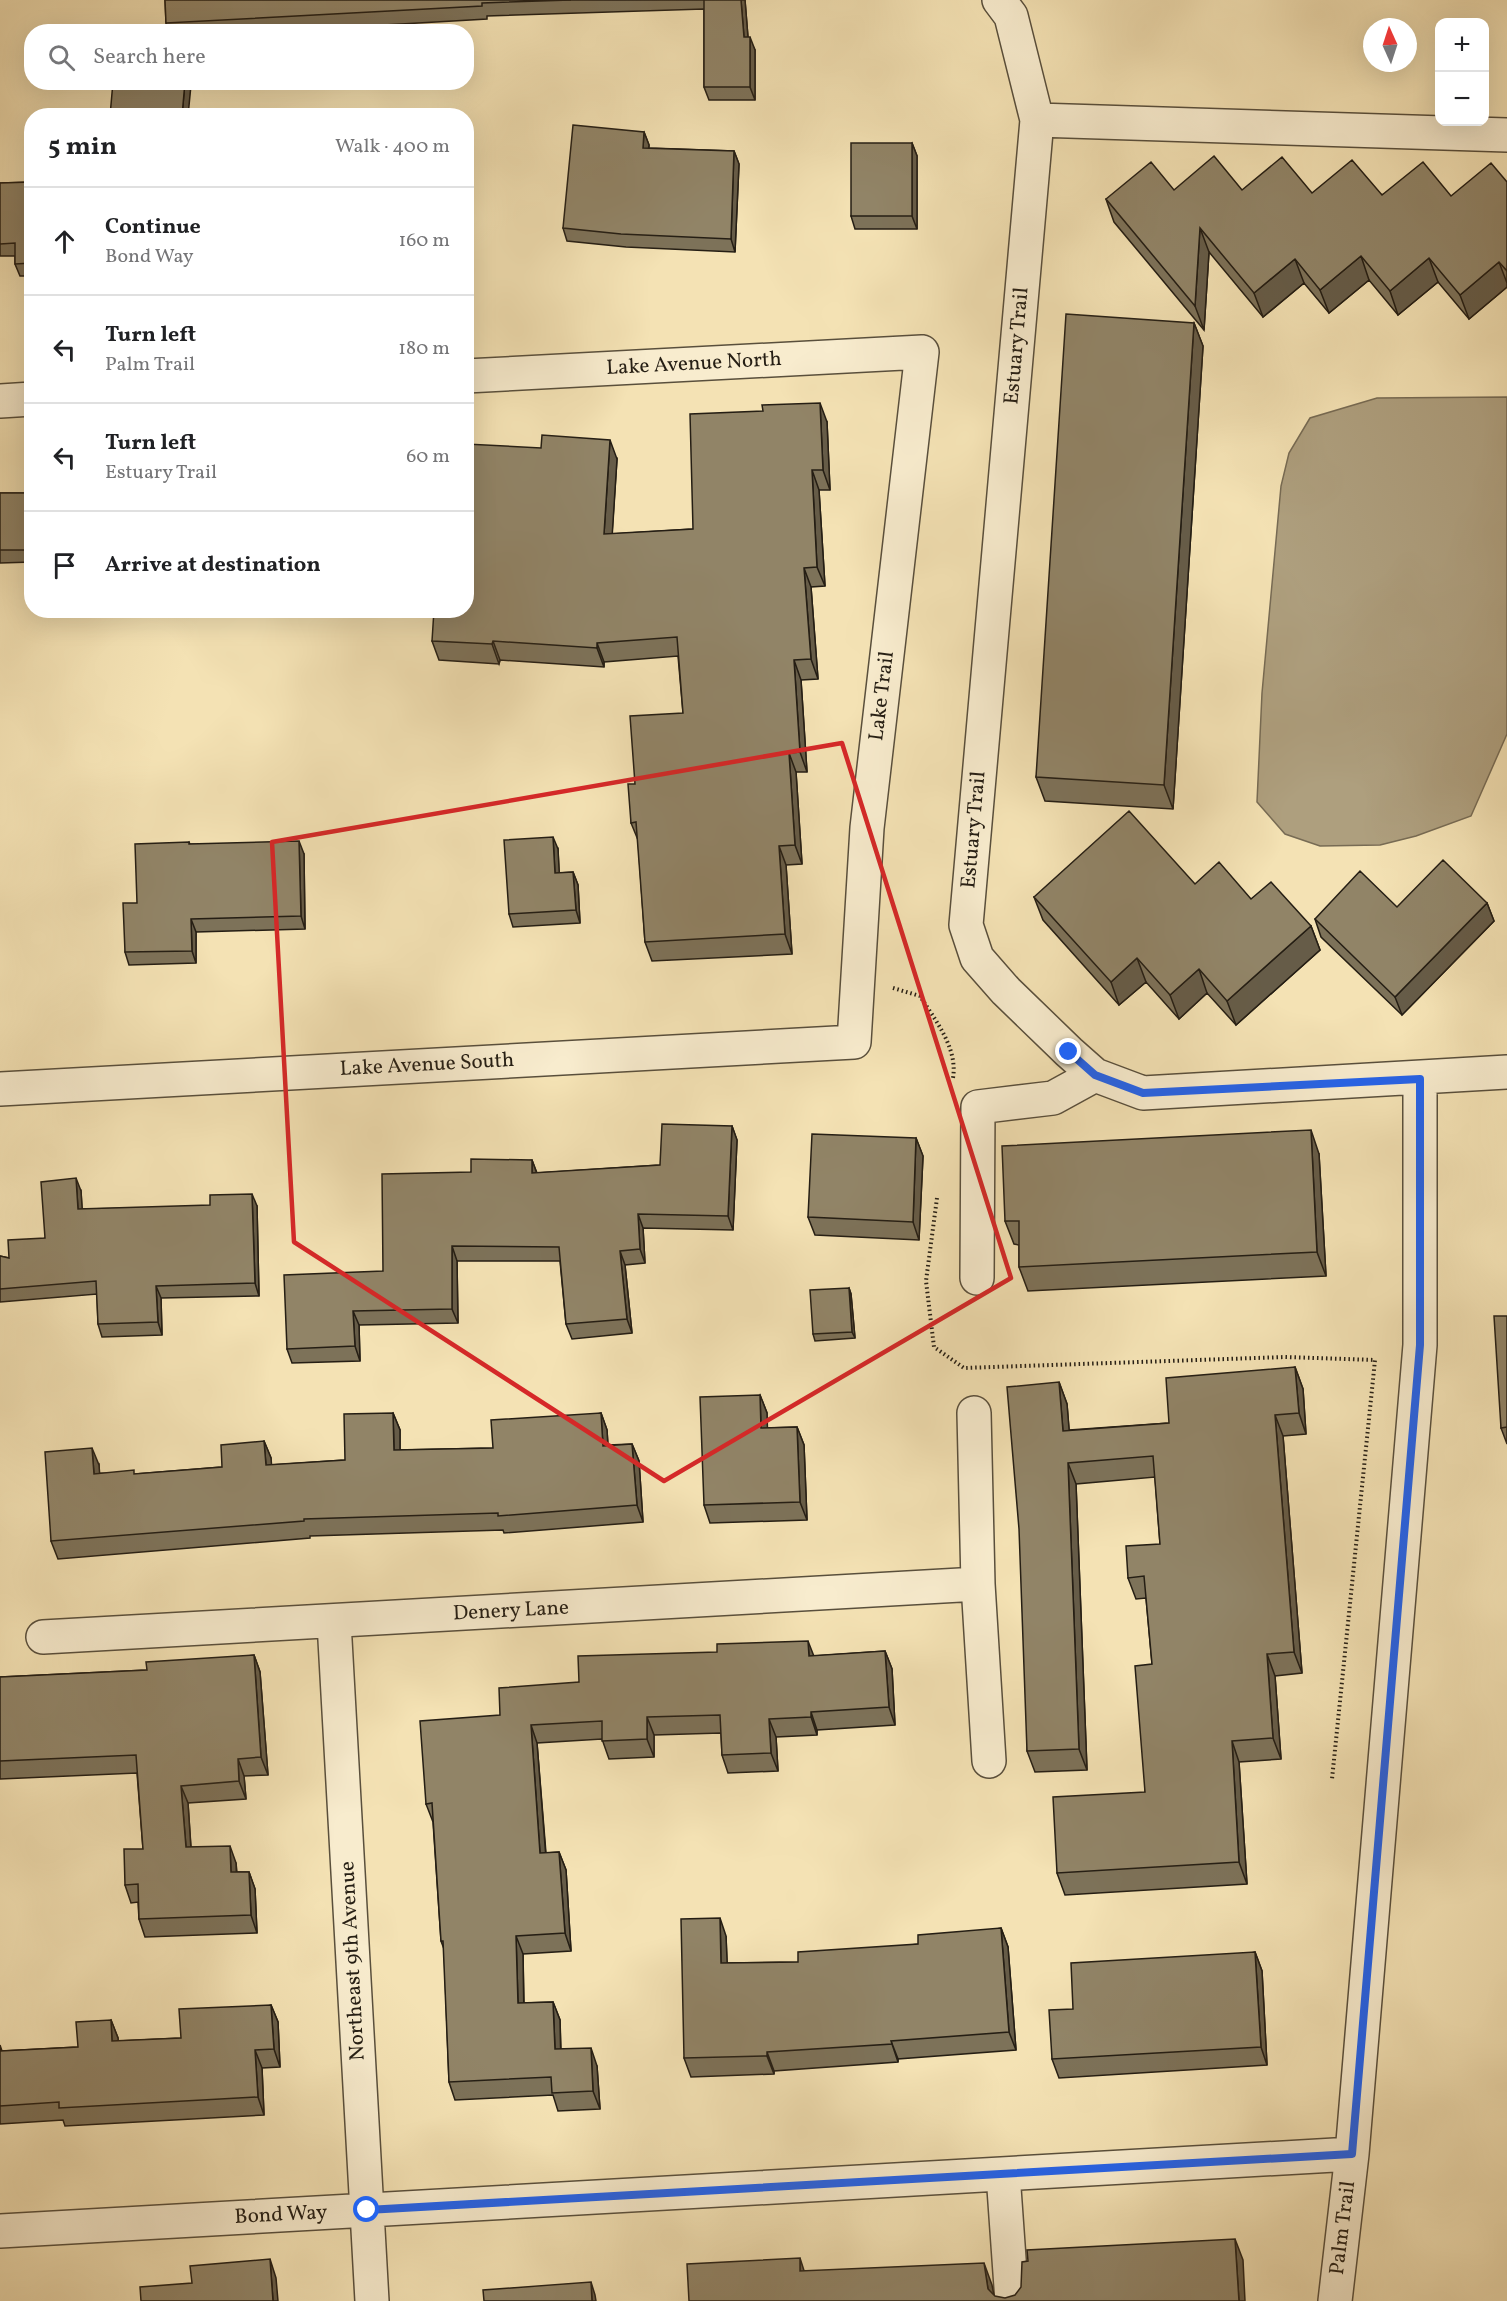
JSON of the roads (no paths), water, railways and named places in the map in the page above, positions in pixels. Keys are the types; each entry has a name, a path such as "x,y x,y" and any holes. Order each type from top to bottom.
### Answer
{"street":[{"name":"Estuary Trail","path":"999,0 1011,16 1037,120 966,925 977,958 1014,999 1095,1075 1143,1093 1420,1079 1507,1072"},
{"path":"1037,120 1507,135"},
{"name":"Lake Avenue North","path":"474,376 922,352"},
{"name":"Lake Trail","path":"854,1042 867,828 922,352"},
{"path":"0,401 24,400"},
{"name":"Lake Avenue South","path":"0,1089 854,1042"},
{"path":"977,1278 978,1107 1053,1098 1095,1075"},
{"name":"Palm Trail","path":"1335,2301 1352,2154 1420,1345 1420,1079"},
{"path":"974,1413 978,1584 989,1761"},
{"name":"Denery Lane","path":"43,1637 978,1584"},
{"name":"Northeast 9th Avenue","path":"334,1622 372,2301"},
{"name":"Bond Way","path":"0,2231 1352,2154"},
{"path":"1003,2174 1012,2301"}]}
